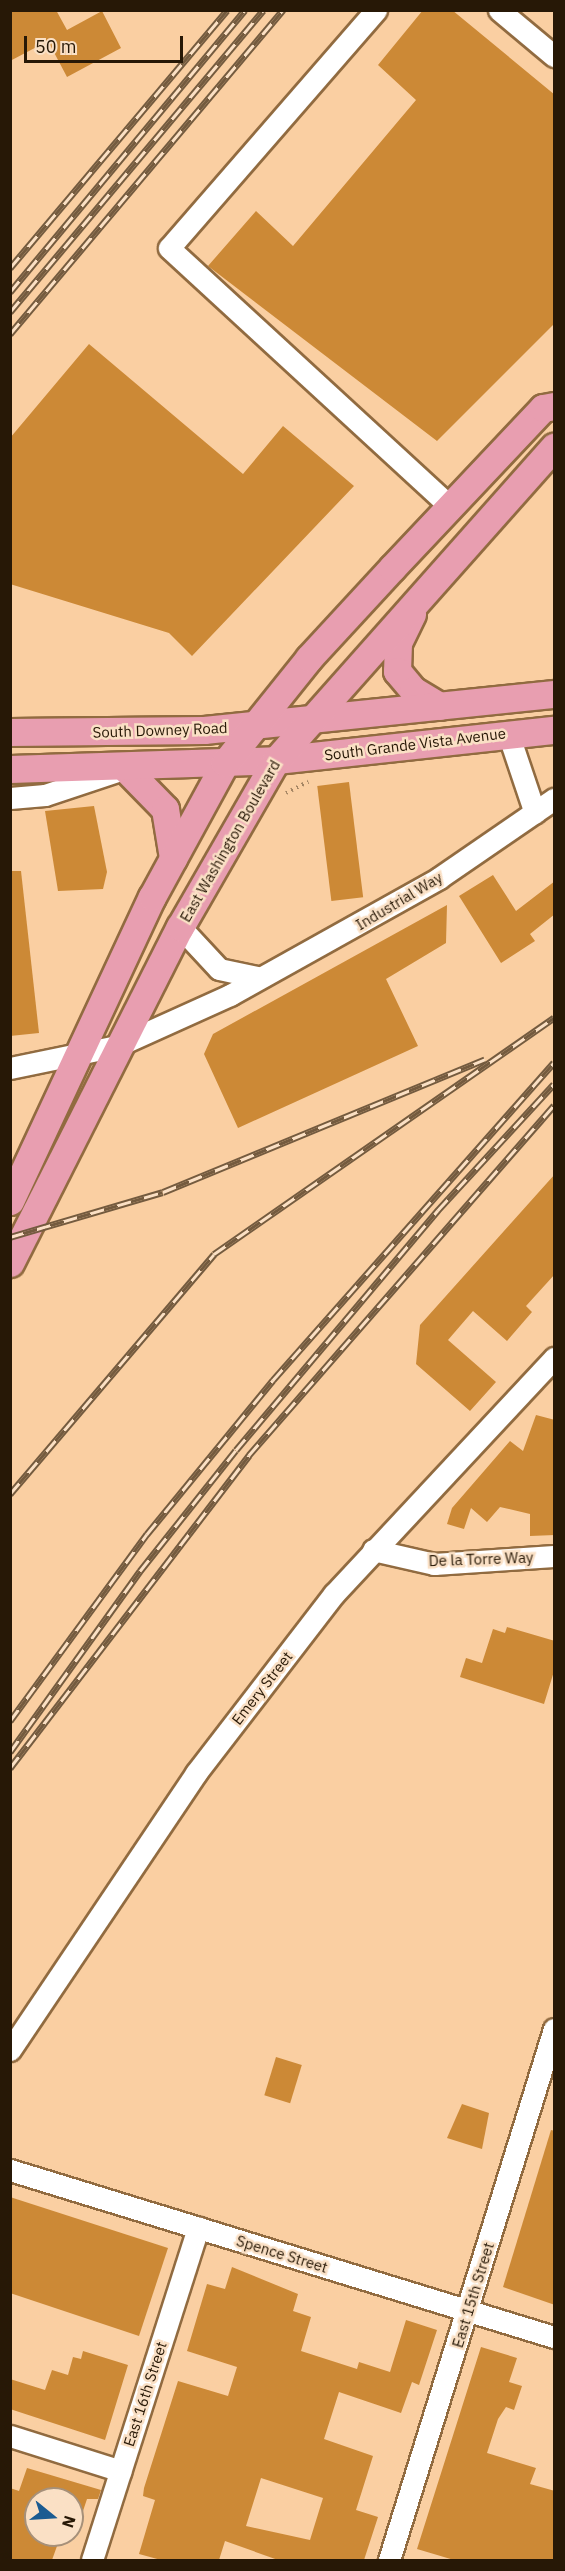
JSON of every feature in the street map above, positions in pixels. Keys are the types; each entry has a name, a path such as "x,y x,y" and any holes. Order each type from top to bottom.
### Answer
{"main road":[{"path":"10,1202 173,858 225,763 252,725 450,506 543,408 555,406"},
{"name":"East Washington Boulevard","path":"10,1263 117,1046 180,927 276,760 309,720 555,447"},
{"path":"422,594 398,643 397,671 413,690 440,706"},
{"path":"309,720 555,694"},
{"name":"South Downey Road","path":"10,732 252,725 309,720"},
{"name":"South Grande Vista Avenue","path":"276,760 508,733 555,730"},
{"path":"10,769 125,768 276,760"},
{"path":"125,768 165,809 173,858"}],"street":[{"path":"376,10 169,248 450,506"},
{"path":"499,10 555,56"},
{"path":"508,733 535,813"},
{"path":"10,798 45,795 125,768"},
{"name":"Industrial Way","path":"10,1068 117,1046 328,943 439,878 555,799"},
{"path":"180,927 219,969 257,977"},
{"name":"Emery Street","path":"10,2050 196,1773 373,1550 555,1358"},
{"name":"De la Torre Way","path":"373,1550 434,1564 555,1556"},
{"name":"East 15th Street","path":"389,2560 555,2029"},
{"name":"Spence Street","path":"10,2170 555,2337"},
{"name":"East 16th Street","path":"92,2560 198,2228"},
{"path":"10,2436 121,2471"}],"path":[{"path":"281,794 309,778"}],"building":[{"path":"10,10 56,10 67,30 102,11 121,48 67,77 48,41 10,61"},
{"path":"423,10 452,10 555,95 555,323 437,441 208,266 256,211 293,246 416,100 378,65"},
{"path":"89,344 243,474 283,426 354,486 192,656 169,633 10,584 10,438"},
{"path":"349,782 363,897 331,901 317,786"},
{"path":"94,806 107,872 103,889 58,891 45,811"},
{"path":"10,871 21,871 39,1033 10,1036"},
{"path":"493,875 516,911 555,881 555,914 530,934 535,941 501,963 459,896"},
{"path":"447,905 446,943 386,979 418,1046 238,1128 204,1054 213,1034"},
{"path":"555,1174 555,1274 526,1306 532,1312 507,1341 473,1311 448,1340 496,1382 470,1411 416,1364 420,1325"},
{"path":"536,1415 555,1420 555,1535 530,1536 530,1514 500,1507 487,1522 471,1508 464,1529 447,1524 452,1508 510,1441 523,1451"},
{"path":"507,1627 555,1641 555,1668 544,1704 460,1677 466,1658 482,1663 493,1629 505,1633"},
{"path":"276,2057 302,2065 290,2103 264,2095"},
{"path":"462,2104 489,2113 482,2149 447,2138"},
{"path":"551,2130 555,2131 555,2305 503,2287"},
{"path":"10,2197 168,2248 139,2336 10,2293"},
{"path":"232,2267 298,2294 293,2311 311,2317 301,2351 357,2369 359,2362 390,2372 406,2320 437,2330 419,2385 412,2382 401,2413 339,2392 324,2439 373,2456 356,2510 378,2517 364,2560 278,2560 225,2541 219,2560 161,2560 139,2554 155,2500 143,2496 144,2488 178,2381 228,2396 237,2367 187,2351 207,2284 225,2289","holes":["261,2478 323,2498 310,2540 246,2526"]},
{"path":"481,2347 517,2358 509,2382 522,2386 514,2410 506,2407 498,2419 487,2453 536,2468 530,2484 555,2491 555,2560 454,2560 417,2549"},
{"path":"83,2351 128,2365 105,2440 10,2409 10,2379 45,2390 52,2370 68,2375 73,2357 81,2359"},
{"path":"27,2468 101,2490 98,2499 87,2499 84,2508 84,2487 24,2487 24,2547 57,2547 52,2560 10,2560 10,2488 19,2491"}],"railway":[{"path":"10,268 227,10"},
{"path":"10,292 245,10"},
{"path":"10,312 263,10"},
{"path":"10,334 283,10"},
{"path":"10,1494 214,1254 554,1018"},
{"path":"10,1237 163,1192 485,1059"},
{"path":"10,1721 147,1534 273,1380 554,1062"},
{"path":"10,1752 140,1571 236,1450 438,1210 554,1084"},
{"path":"10,1768 249,1455 554,1105"}]}
